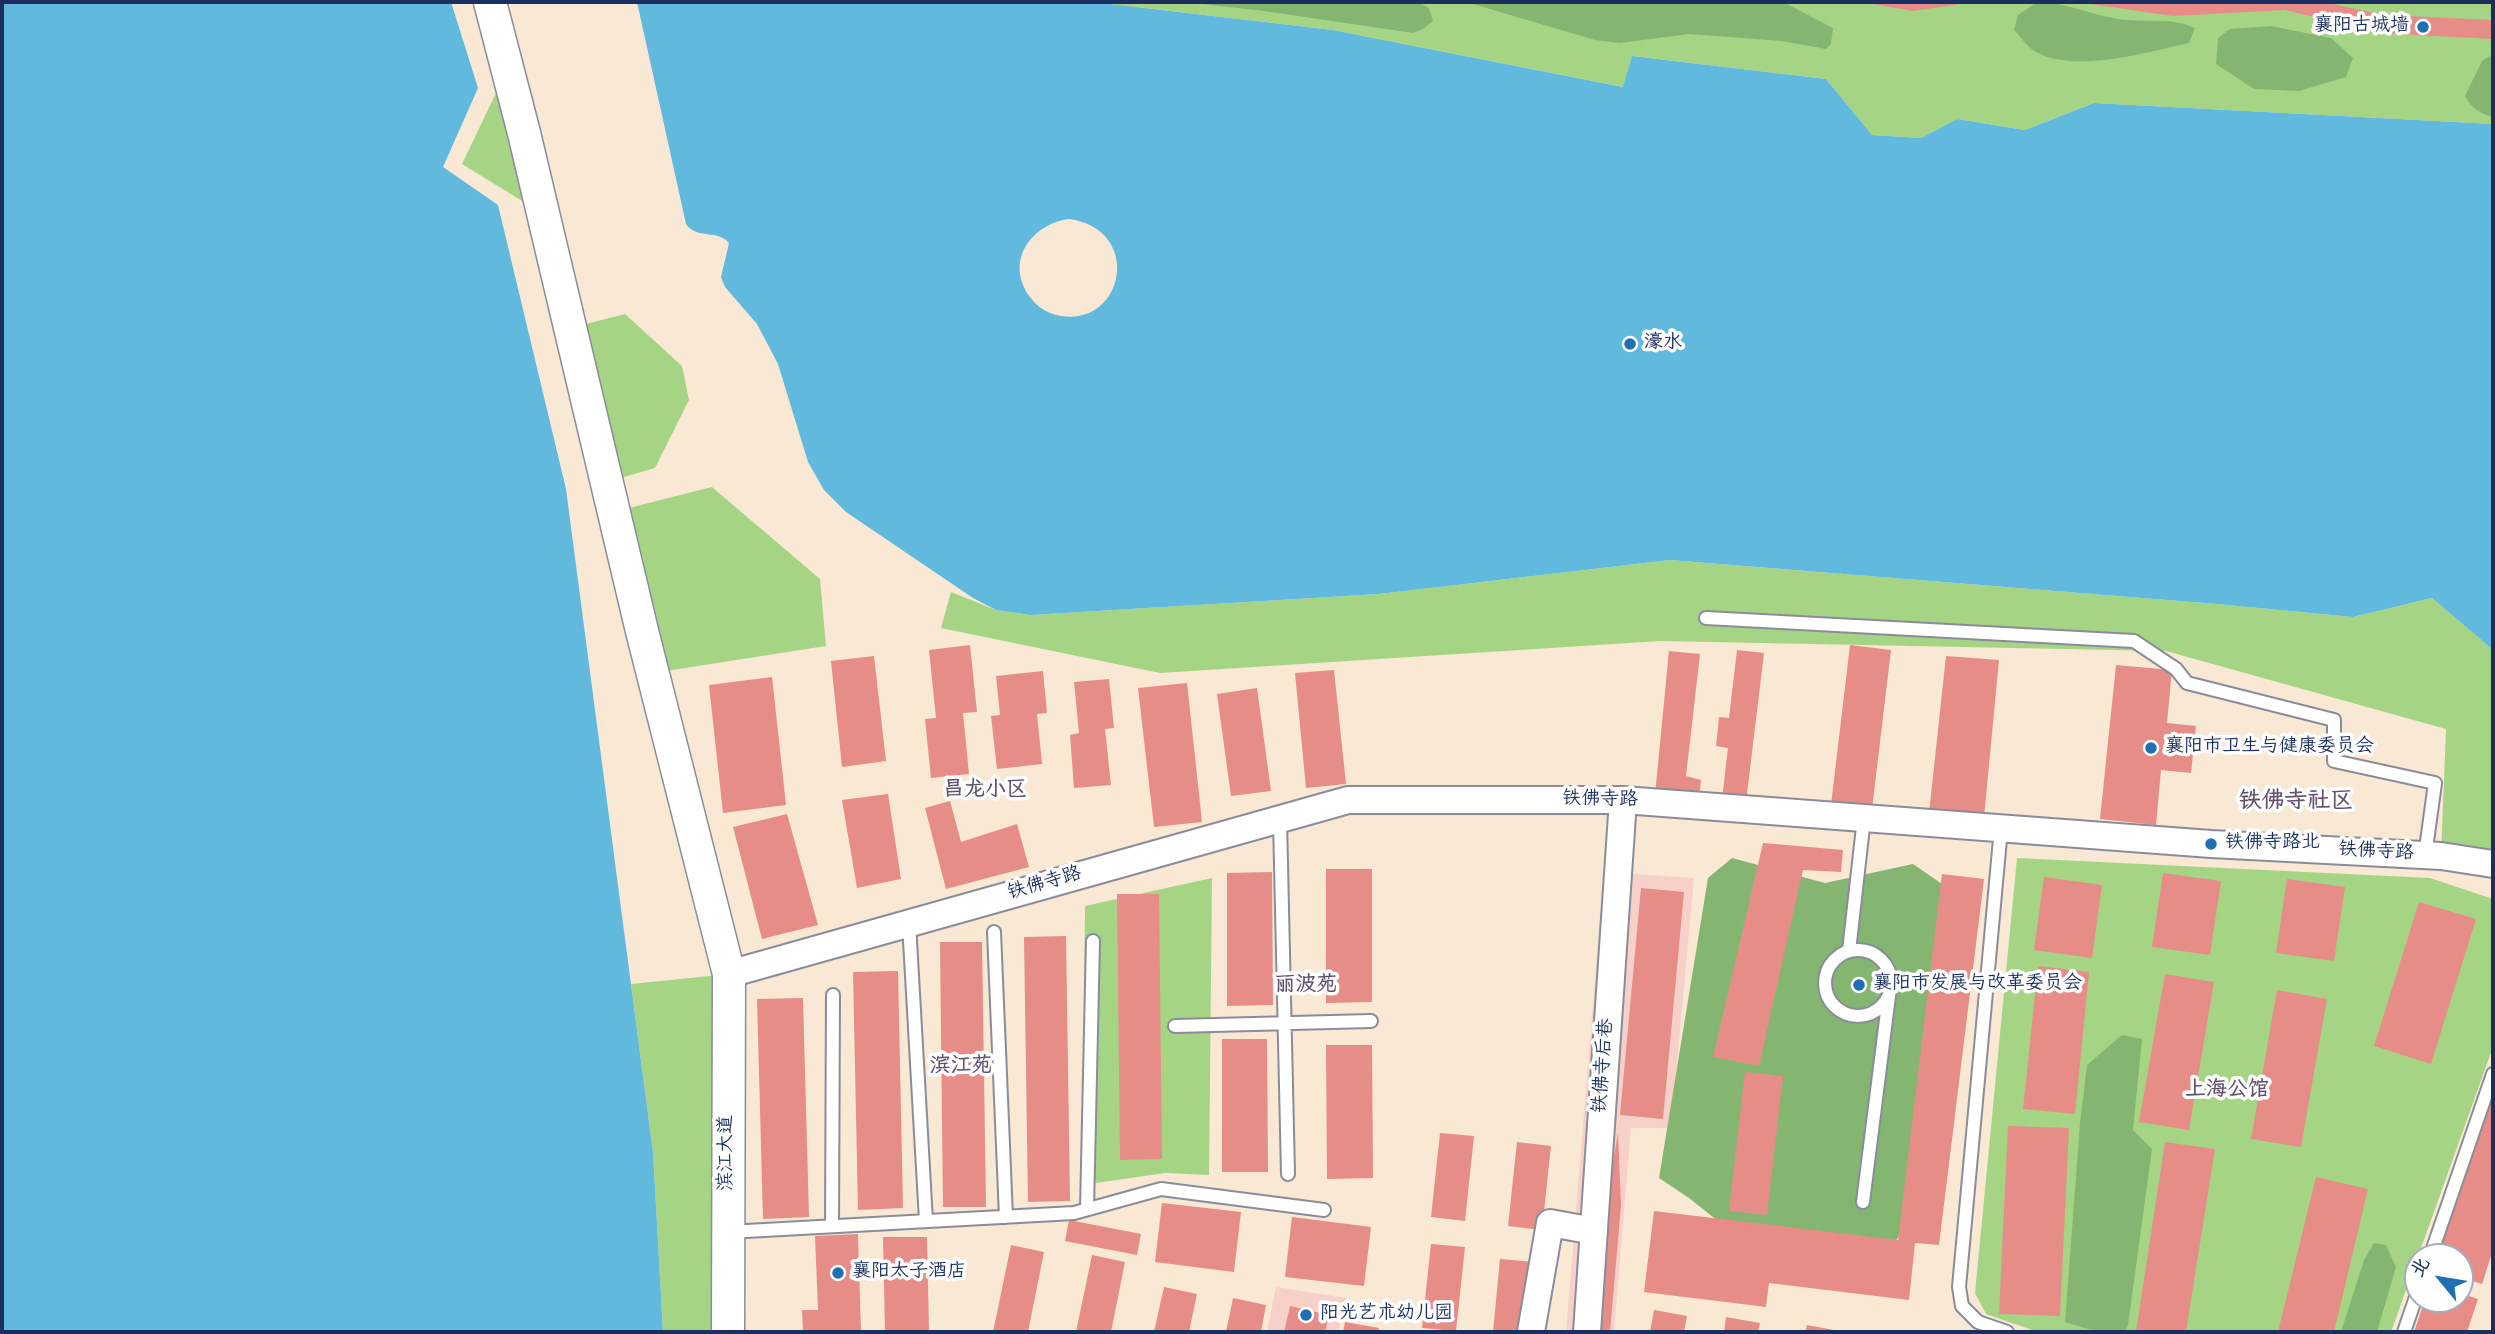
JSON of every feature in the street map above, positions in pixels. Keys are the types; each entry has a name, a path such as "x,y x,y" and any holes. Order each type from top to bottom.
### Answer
{"street":[{"name":"滨江大道","path":"490,2 524,133 642,631 729,974 728,1332"},
{"name":"铁佛寺路","path":"729,974 1348,800 1623,800 2211,844 2425,856 2493,864"},
{"name":"铁佛寺后巷","path":"1587,1332 1623,800"},
{"path":"1531,1332 1550,1223 1594,1231"}],"lane":[{"path":"1706,618 2134,640 2176,668 2187,684 2334,720 2334,761 2435,783 2425,856"},
{"path":"1849,951 1864,818"},
{"path":"1280,820 1288,1174"},
{"path":"2001,828 1959,1287 1962,1306 1978,1322 2007,1332"},
{"path":"909,923 926,1221"},
{"path":"994,932 1006,1217"},
{"path":"1087,1209 1093,941"},
{"path":"1863,1202 1890,988 1890,977 1880,958 1870,953 1849,951 1831,963 1826,973 1825,984 1832,1004 1850,1015 1861,1016 1880,1007 1890,988"},
{"path":"832,1226 833,995"},
{"path":"1175,1026 1371,1021"},
{"path":"2435,1243 2493,1074"},
{"path":"727,1232 1074,1213 1161,1189 1324,1210"},
{"path":"2404,1332 2410,1313"}],"shaded area":[{"path":"1604,872 1694,878 1671,1128 1631,1128 1614,1332 1566,1332"},
{"name":"阳光艺术幼儿园","path":"1276,1287 1346,1298 1338,1332 1267,1332"}],"green space":[{"path":"1093,2 2493,2 2493,124 2094,103 2025,130 1957,119 1921,138 1872,135 1826,79 1632,56 1624,87 1333,30"},
{"path":"1184,2 1418,2 1429,8 1433,21 1413,33"},
{"path":"1466,2 1783,2 1833,28 1831,44 1826,49 1782,41 1689,34 1620,43 1595,40"},
{"path":"2037,2 2058,4 2118,19 2167,21 2195,28 2189,43 2107,60 2063,60 2045,56 2029,47 2014,30 2018,15"},
{"path":"2271,26 2331,38 2353,58 2346,77 2299,91 2254,89 2216,64 2218,38 2230,29"},
{"path":"2493,54 2493,117 2477,110 2465,96 2482,61"},
{"path":"497,91 527,204 462,164"},
{"path":"625,314 682,366 689,400 655,468 607,482 570,328"},
{"path":"712,487 820,579 826,646 653,673 613,512"},
{"path":"1670,560 2353,617 2432,598 2493,650 2493,864 2441,856 2446,729 2166,651 1660,641 1160,673 941,628 951,592 996,610 1031,615 1379,594"},
{"path":"1732,858 1825,883 1913,864 1958,895 1919,1208 1885,1256 1738,1237 1659,1178 1708,878"},
{"path":"2017,858 2430,878 2493,899 2493,1047 2423,1243 2404,1243 2404,1296 2391,1332 2038,1332 1986,1314 1975,1293"},
{"path":"1212,878 1209,1175 1165,1173 1082,1185 1085,906"},
{"path":"729,974 728,1332 663,1332 653,1152 631,984"},
{"path":"2122,1035 2142,1039 2133,1130 2152,1149 2128,1325 2125,1332 2098,1332 2065,1322 2080,1123 2087,1065"},
{"path":"2374,1243 2386,1245 2396,1267 2377,1332 2341,1332 2364,1260"}],"water":[{"path":"2,2 451,2 478,88 443,167 498,205 566,489 653,1152 663,1332 2,1332"},
{"name":"濠水","path":"637,2 1093,2 1333,30 1623,87 1632,56 1826,79 1872,135 1921,138 1957,119 2025,130 2094,103 2493,124 2493,650 2432,598 2353,617 1670,560 1379,594 1031,615 996,610 973,598 846,512 824,490 808,462 778,364 757,324 725,287 721,277 729,243 719,236 696,232 686,224","holes":["1069,219 1093,226 1108,240 1116,257 1117,275 1111,292 1100,306 1083,315 1052,314 1033,301 1023,284 1021,258 1026,247 1043,228 1055,222"]}],"building":[{"path":"1861,2 1967,2 1967,3 1913,11"},
{"name":"襄阳古城墙","path":"2076,2 2324,2 2384,15 2493,20 2493,39 2380,33 2285,10 2173,16"},
{"path":"970,645 977,712 963,713 969,774 931,778 925,719 936,718 929,650"},
{"path":"1850,645 1891,650 1872,809 1831,805"},
{"path":"1737,650 1764,653 1746,802 1722,799 1728,748 1716,746 1719,717 1729,718"},
{"path":"1669,651 1700,654 1686,776 1701,780 1699,798 1655,795"},
{"path":"874,656 886,761 842,767 831,661"},
{"path":"1946,656 1999,660 1984,817 1929,813"},
{"name":"襄阳市卫生与健康委员会","path":"2116,665 2172,670 2167,723 2196,726 2191,773 2161,770 2156,825 2100,819"},
{"path":"1334,670 1346,784 1306,788 1295,673"},
{"path":"1043,671 1047,713 1037,714 1042,764 997,769 991,716 1000,715 996,676"},
{"path":"772,677 786,805 723,813 709,685"},
{"path":"1109,679 1114,728 1105,729 1111,785 1074,788 1070,735 1079,733 1074,682"},
{"path":"1187,683 1202,822 1154,827 1138,688"},
{"path":"1257,688 1271,791 1231,796 1217,694"},
{"path":"888,794 901,879 857,888 842,800"},
{"path":"950,801 961,842 1017,824 1029,867 946,889 925,808"},
{"path":"787,814 818,925 762,939 733,827"},
{"path":"1763,843 1843,850 1841,872 1803,870 1759,1066 1713,1057"},
{"path":"1326,869 1372,869 1372,1002 1326,1003"},
{"path":"1272,872 1273,1005 1227,1006 1227,873"},
{"path":"2163,873 2221,881 2210,955 2152,947"},
{"path":"1942,874 1984,879 1939,1245 1915,1243 1909,1300 1769,1283 1766,1307 1644,1292 1654,1211 1898,1240"},
{"path":"2044,877 2102,885 2092,958 2034,950"},
{"path":"2287,879 2345,887 2334,961 2276,953"},
{"path":"1641,888 1684,892 1663,1119 1620,1115"},
{"path":"1117,894 1159,894 1162,1159 1120,1160"},
{"path":"2419,902 2476,919 2431,1064 2374,1046"},
{"path":"1066,936 1070,1201 1028,1202 1024,937"},
{"path":"940,942 982,942 986,1207 943,1207"},
{"path":"2038,966 2089,972 2075,1114 2023,1109"},
{"path":"898,971 903,1208 858,1210 853,972"},
{"path":"2165,974 2214,982 2189,1130 2139,1122"},
{"path":"2277,990 2327,999 2301,1147 2251,1139"},
{"path":"803,998 809,1217 763,1219 757,999"},
{"path":"1222,1039 1267,1039 1268,1172 1222,1172"},
{"path":"1326,1045 1372,1045 1373,1178 1327,1179"},
{"path":"1745,1072 1783,1076 1767,1215 1729,1211"},
{"path":"2493,1091 2493,1250 2482,1284 2474,1281 2474,1243 2442,1243"},
{"path":"2008,1126 2069,1128 2060,1316 1999,1314"},
{"path":"1440,1133 1474,1136 1465,1221 1431,1217"},
{"path":"1618,1133 1621,1205 1610,1332 1596,1332 1608,1190"},
{"path":"1517,1142 1551,1146 1542,1230 1508,1226"},
{"path":"2165,1142 2215,1149 2186,1332 2136,1332"},
{"path":"2316,1177 2368,1189 2334,1332 2278,1332"},
{"path":"1162,1203 1241,1212 1234,1272 1155,1262"},
{"path":"1292,1217 1371,1227 1364,1286 1285,1277"},
{"path":"1069,1220 1141,1234 1137,1255 1065,1241"},
{"name":"襄阳太子酒店","path":"858,1234 861,1332 803,1332 802,1310 818,1310 815,1236"},
{"path":"883,1237 927,1237 929,1332 885,1332"},
{"path":"1431,1244 1465,1247 1456,1331 1422,1328"},
{"path":"1011,1245 1044,1252 1028,1332 993,1332"},
{"path":"1092,1255 1125,1262 1111,1332 1076,1332"},
{"path":"1500,1259 1534,1262 1527,1332 1493,1332"},
{"path":"1164,1287 1197,1294 1189,1332 1154,1332"},
{"path":"1233,1298 1266,1305 1261,1332 1226,1332"},
{"path":"1290,1306 1329,1315 1325,1332 1284,1332"},
{"path":"1654,1310 1687,1316 1684,1332 1650,1332"},
{"path":"2420,1313 2473,1313 2467,1332 2414,1332"},
{"path":"1726,1317 1760,1323 1758,1332 1724,1332"},
{"path":"1345,1322 1379,1328 1378,1332 1343,1332"},
{"path":"1807,1325 1839,1331 1839,1332 1805,1332"}],"place":[{"name":"襄阳古城墙","path":"2423,27"},
{"name":"濠水","path":"1630,344"},
{"name":"襄阳市卫生与健康委员会","path":"2151,748"},
{"name":"铁佛寺路北","path":"2211,844"},
{"name":"襄阳市发展与改革委员会","path":"1859,985"},
{"name":"襄阳太子酒店","path":"838,1273"},
{"name":"阳光艺术幼儿园","path":"1306,1315"}],"district":[{"name":"昌龙小区","path":"985,792"},
{"name":"铁佛寺社区","path":"2296,803"},
{"name":"丽波苑","path":"1306,987"},
{"name":"滨江苑","path":"961,1068"},
{"name":"上海公馆","path":"2227,1092"}]}
